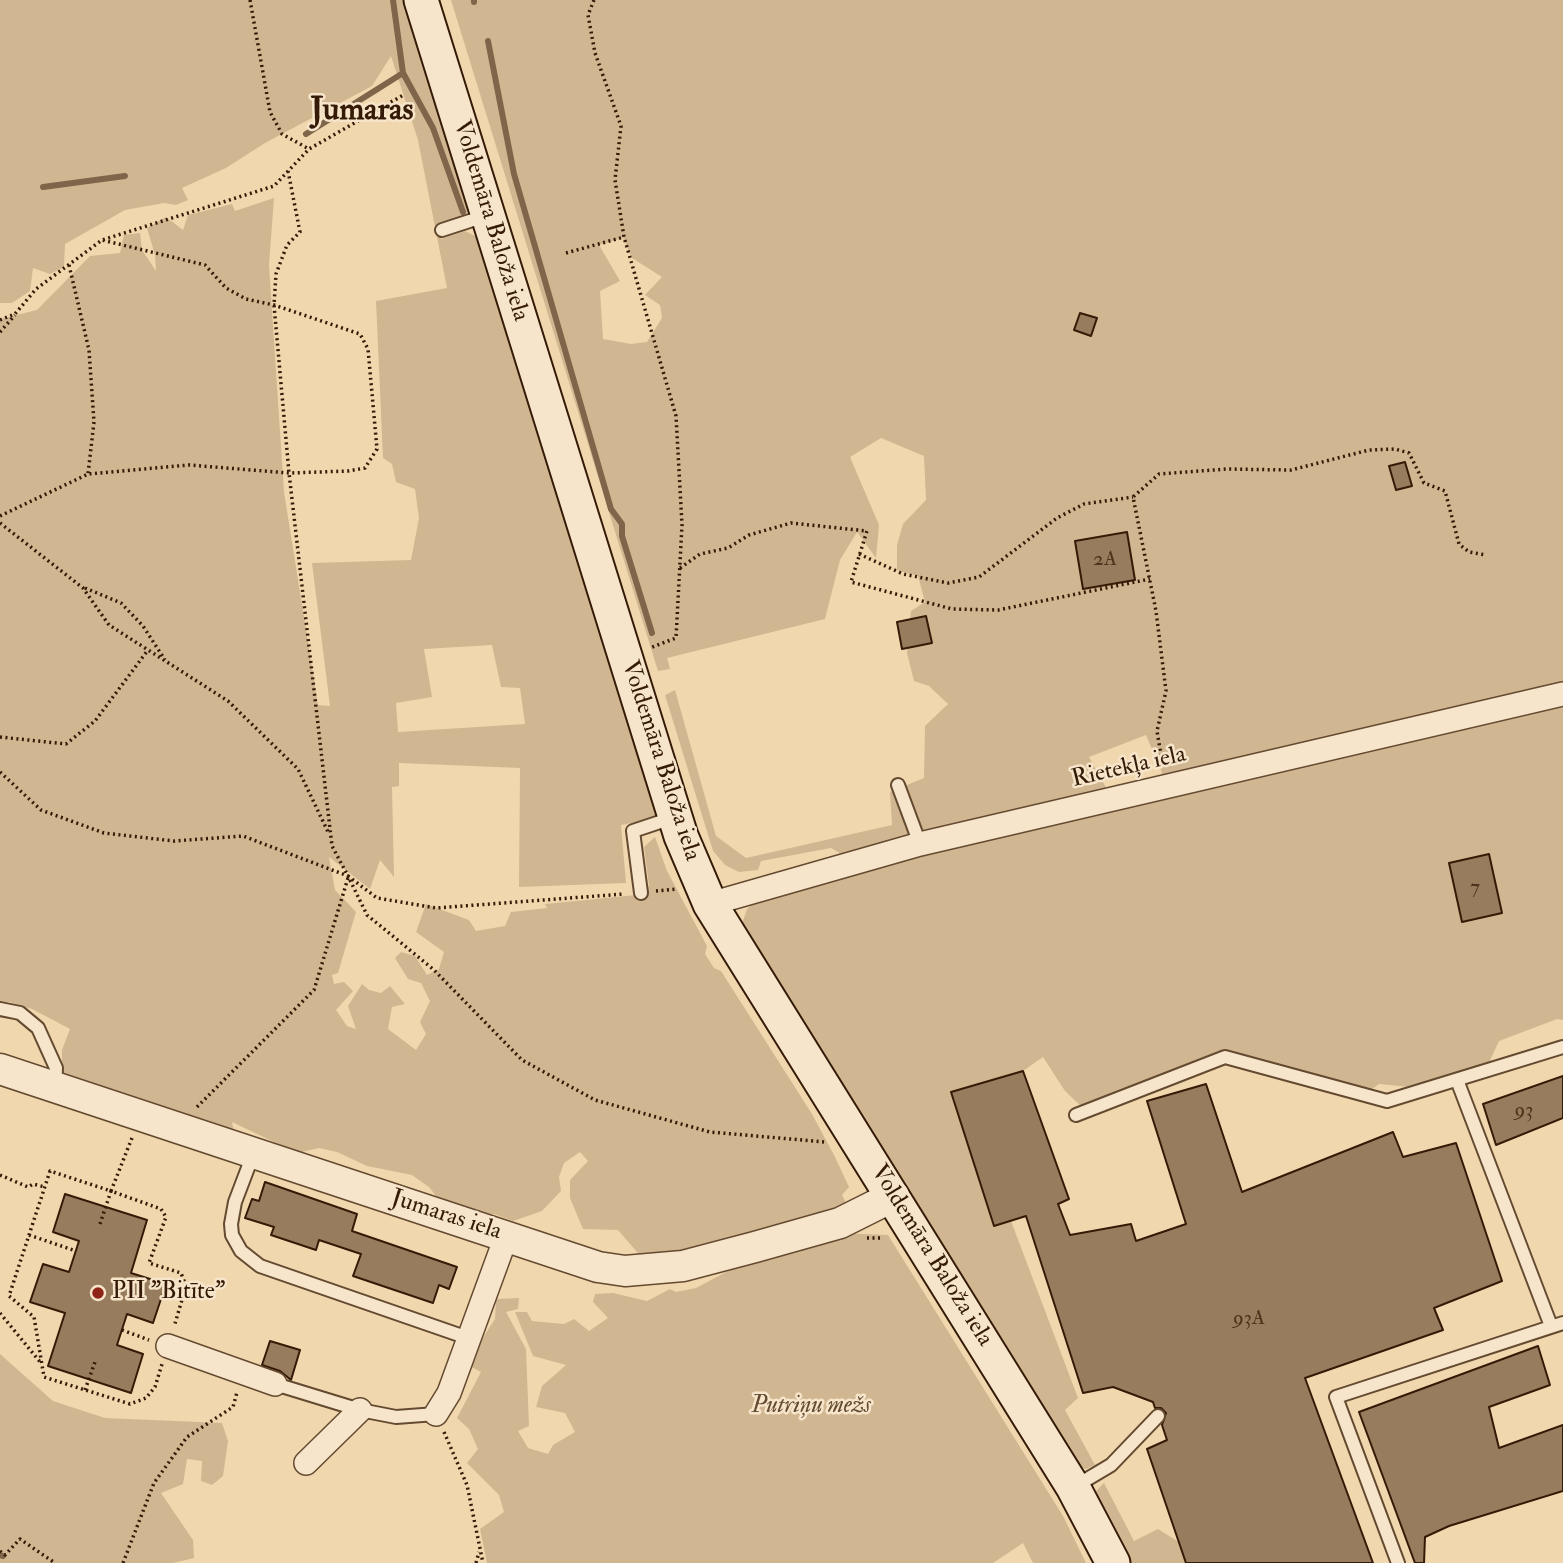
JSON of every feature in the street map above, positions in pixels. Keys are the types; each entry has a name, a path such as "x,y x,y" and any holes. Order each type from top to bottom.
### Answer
{"main road":[{"name":"Voldemāra Baloža iela","path":"422,0 681,836 710,904 1073,1487 1113,1563"}],"street":[{"name":"Rietekļa iela","path":"710,904 919,844 1563,694"},
{"name":"Jumaras iela","path":"0,1069 598,1267 645,1270 683,1266 840,1223 894,1196"},
{"path":"436,1414 449,1393 506,1237"},
{"path":"168,1346 275,1384"},
{"path":"306,1463 360,1410"}],"lane":[{"path":"442,230 488,215"},
{"path":"898,785 919,844"},
{"path":"641,893 633,831 676,817"},
{"path":"0,1009 20,1013 38,1028 56,1068 55,1088"},
{"path":"1076,1115 1224,1058 1387,1101 1563,1047"},
{"path":"1398,1563 1336,1397 1557,1324 1457,1080"},
{"path":"254,1152 235,1202 231,1224 232,1235 241,1251 260,1266 468,1338"},
{"path":"275,1384 360,1410 396,1417 436,1414"},
{"path":"1073,1487 1111,1465 1158,1416"}],"path":[{"path":"250,0 270,112 282,134 309,149"},
{"path":"594,0 588,15 595,53 621,126 615,180 624,237 676,416 682,525 676,638 645,650"},
{"path":"0,332 37,289 102,240 274,186 309,149 405,94"},
{"path":"288,171 300,232 286,245 276,274 274,304 289,473 332,846"},
{"path":"566,253 624,237"},
{"path":"0,516 88,474 189,465 289,473 365,468 377,449 368,349 360,334 274,304 246,299 226,288 205,265 102,240"},
{"path":"69,265 89,351 94,422 88,474"},
{"path":"0,320 15,314"},
{"path":"859,554 903,574 948,583 979,577 1057,518 1084,504 1133,497 1159,474 1227,468 1291,470 1369,450 1395,449 1409,453 1424,483 1445,491 1459,544 1469,552 1486,555"},
{"path":"1133,497 1150,579 1166,691 1157,732 1164,771"},
{"path":"0,523 83,588 121,603 143,626 166,661"},
{"path":"680,568 701,555 728,548 749,535 791,523 867,531 851,582 952,608 998,610 1150,579"},
{"path":"83,588 109,625 228,701 298,769 325,823 332,846 367,915 433,970 522,1060 595,1100 710,1132 836,1143"},
{"path":"0,737 66,744 94,721 148,650"},
{"path":"0,772 41,810 104,833 174,841 243,836 348,876 377,898 436,908 681,889"},
{"path":"177,1129 314,990 348,876"},
{"path":"100,1224 133,1136"},
{"path":"50,1171 111,1191 161,1209 166,1217 149,1264 181,1272 186,1286 155,1387 146,1398 130,1404 44,1377 34,1317 9,1296 50,1171"},
{"path":"0,1175 28,1187 33,1184 45,1187"},
{"path":"29,1235 76,1251"},
{"path":"0,1313 43,1366"},
{"path":"122,1330 168,1346"},
{"path":"85,1390 95,1362"},
{"path":"123,1563 154,1483 187,1437 233,1406 243,1373"},
{"path":"436,1414 467,1485 483,1563"},
{"path":"0,1559 20,1539 55,1563"},
{"path":"477,1563 479,1550"},
{"path":"0,1551 5,1555"}],"green space":[{"path":"0,0 405,0 469,209 465,216 442,223 439,229 441,239 465,231 477,237 574,533 659,810 652,819 621,825 626,883 519,887 520,768 399,763 399,786 392,787 394,877 380,860 370,889 329,857 335,890 356,912 338,973 332,975 334,984 344,982 353,991 336,1010 347,1026 356,1029 348,1006 362,984 369,990 381,993 390,986 405,1004 392,1007 388,1029 416,1050 426,1034 420,1022 430,1001 421,983 408,979 395,958 401,952 415,956 427,975 439,969 444,952 416,932 426,904 469,920 476,931 505,926 511,912 547,908 545,904 646,894 649,885 644,847 655,837 667,871 707,946 705,954 714,968 721,971 812,1114 835,1157 849,1187 842,1195 847,1205 823,1216 705,1250 644,1260 618,1230 583,1229 570,1198 570,1180 588,1161 580,1152 564,1163 559,1177 561,1191 542,1211 513,1221 494,1214 470,1216 440,1201 429,1187 412,1175 367,1166 337,1152 319,1148 297,1153 232,1122 235,1138 62,1082 62,1050 70,1029 32,1009 9,1002 0,1003 0,319 37,310 90,256 120,253 124,235 140,233 142,250 156,271 155,255 147,228 166,217 183,230 188,215 232,204 235,211 274,198 269,265 284,492 318,705 330,706 312,563 411,560 419,518 415,489 396,482 392,464 383,458 376,301 447,288 418,140 391,56 372,86 265,143 226,168 182,188 188,200 176,205 164,203 125,210 65,244 64,267 50,274 33,268 30,291 12,303 0,303","holes":["492,645 501,687 520,688 525,724 398,732 396,703 432,697 424,649"]},
{"path":"451,0 1563,0 1563,687 1165,780 1146,735 1089,757 1109,793 843,855 831,848 761,861 758,870 739,872 725,865 713,851 665,695 675,690 716,836 746,858 892,825 890,792 924,778 925,726 948,704 929,686 914,681 907,653 911,611 925,602 918,576 897,570 897,545 903,524 926,500 924,456 881,438 850,457 879,525 876,558 857,532 840,560 825,619 667,658 670,669 658,671","holes":["623,238 632,258 662,277 645,295 660,305 662,318 647,342 631,344 603,339 600,291 620,281 599,245"]},
{"path":"1563,702 1563,1020 1557,1019 1499,1041 1488,1065 1420,1088 1379,1084 1368,1092 1225,1053 1083,1108 1065,1091 1043,1057 1023,1071 994,1226 1011,1221 1078,1398 1065,1410 1095,1465 1086,1469 1077,1466 740,930 747,909 759,898 920,855"},
{"name":"Putriņu mežs","path":"839,1233 888,1235 1063,1516 1086,1563 1033,1563 1023,1543 993,1563 487,1563 480,1529 504,1512 499,1495 467,1463 478,1449 469,1429 457,1418 481,1372 466,1364 495,1319 496,1299 519,1298 518,1309 506,1312 526,1349 529,1426 518,1431 528,1448 548,1454 553,1445 575,1432 565,1413 536,1407 542,1386 566,1365 533,1356 515,1312 527,1312 532,1321 564,1324 574,1319 589,1331 608,1318 593,1302 595,1294 613,1293 647,1301 670,1289 676,1292 696,1288 728,1271"},
{"path":"0,1354 53,1401 105,1418 222,1423 228,1441 223,1476 212,1485 201,1481 202,1461 187,1459 183,1484 161,1493 193,1540 194,1558 173,1563 0,1563"},
{"path":"1104,1483 1134,1541 1158,1529 1179,1542 1186,1563 1128,1563 1096,1501 1095,1492"}],"building":[{"path":"1080,313 1097,318 1091,336 1074,330"},
{"path":"1405,462 1412,486 1396,490 1389,466"},
{"path":"1127,532 1135,580 1083,589 1075,541"},
{"path":"926,616 932,643 902,649 897,622"},
{"path":"1489,854 1502,913 1462,922 1449,863"},
{"path":"1023,1071 1069,1199 1058,1204 1070,1235 1131,1224 1136,1241 1186,1224 1147,1101 1206,1084 1242,1192 1393,1132 1403,1157 1456,1143 1502,1281 1434,1308 1443,1330 1305,1378 1373,1563 1186,1563 1147,1449 1167,1440 1162,1425 1166,1413 1161,1408 1155,1408 1153,1402 1113,1387 1083,1393 1026,1216 994,1226 951,1092"},
{"path":"1563,1076 1563,1118 1496,1145 1483,1104"},
{"path":"265,1182 357,1214 352,1231 457,1267 449,1289 439,1285 433,1303 353,1276 361,1254 319,1240 316,1250 271,1235 274,1227 245,1218 252,1199 259,1201"},
{"name":"PII \"Bitīte\"","path":"65,1194 147,1220 131,1273 166,1284 153,1323 127,1314 117,1345 143,1354 131,1393 48,1366 65,1313 30,1302 43,1264 69,1272 79,1241 53,1232"},
{"path":"270,1341 300,1350 291,1380 280,1371 262,1365"},
{"path":"1538,1346 1550,1385 1489,1407 1499,1448 1563,1425 1563,1491 1449,1526 1425,1537 1424,1563 1415,1563 1359,1412"}],"waterway":[{"path":"393,0 403,73 433,128 463,212"},
{"path":"488,41 514,174 611,509 622,524 622,536 652,633"},
{"path":"306,134 403,73"},
{"path":"43,187 125,176"}],"place":[{"name":"PII \"Bitīte\"","path":"98,1293"}],"district":[{"name":"Jumaras","path":"362,112"}]}
